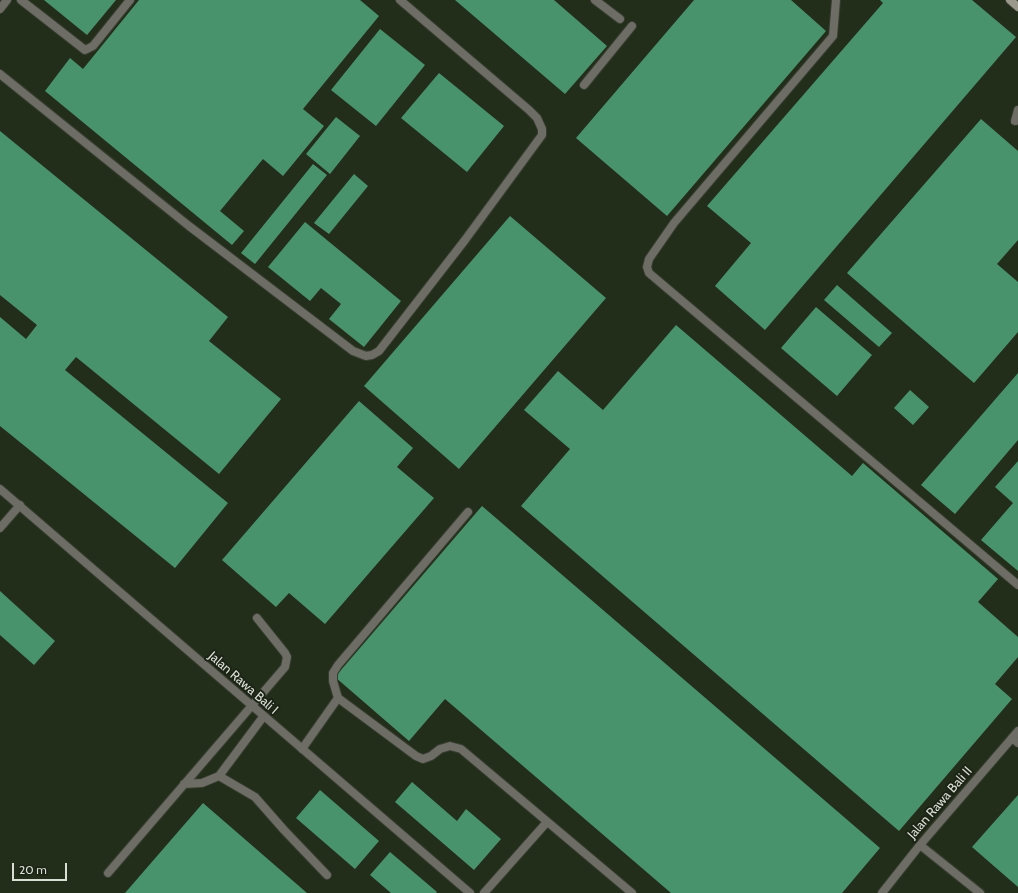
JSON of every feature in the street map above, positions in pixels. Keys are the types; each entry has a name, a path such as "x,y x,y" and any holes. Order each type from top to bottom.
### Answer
{"street":[{"path":"0,9 7,0"},
{"path":"21,0 85,50 93,46 130,0"},
{"path":"0,74 189,226 354,351 366,356 372,355 379,351 465,240 542,135 541,124 529,110 400,0"},
{"path":"595,0 620,19"},
{"path":"836,0 835,29 831,39 674,223 649,259 647,267 649,273 655,280 1018,585"},
{"path":"1010,0 1018,7"},
{"path":"584,84 632,26"},
{"path":"1015,121 1018,110"},
{"name":"Jalan Rawa Bali I","path":"0,490 20,505 251,706 470,893"},
{"path":"0,528 20,505"},
{"path":"468,512 338,665 333,673 333,681 338,698 416,756 423,759 440,749 450,746 461,749 632,893"},
{"path":"108,873 271,684 287,662 285,653 257,618"},
{"path":"302,749 338,698"},
{"path":"184,784 202,783 220,776 264,717"},
{"name":"Jalan Rawa Bali II","path":"882,893 920,845 1015,740 1018,731"},
{"path":"220,776 255,797 327,875"},
{"path":"484,893 547,822"},
{"path":"920,845 980,893"}],"shaded area":[{"path":"0,0 1018,0 1018,893 0,893"}],"building":[{"path":"44,0 116,0 87,35"},
{"path":"139,0 360,0 379,16 303,109 324,126 283,176 263,159 220,211 244,231 232,245 45,91 70,58 83,69"},
{"path":"455,0 554,0 607,46 565,94"},
{"path":"694,0 791,0 826,31 667,216 576,138"},
{"path":"880,0 972,0 1016,37 765,330 715,286 751,243 707,206 883,3"},
{"path":"380,29 425,65 376,126 331,90"},
{"path":"439,73 504,126 467,172 401,118"},
{"path":"336,117 360,136 330,174 306,154"},
{"path":"981,119 1018,151 1018,240 997,264 1018,282 1018,332 974,383 847,273"},
{"path":"0,131 228,317 209,341 281,399 219,474 76,357 65,370 228,503 175,568 0,426 0,317 26,339 37,325 0,295"},
{"path":"313,164 327,175 255,264 241,253"},
{"path":"354,174 368,186 329,234 314,223"},
{"path":"510,216 606,298 459,469 364,386"},
{"path":"305,222 401,301 364,347 329,319 341,304 321,288 310,301 268,267"},
{"path":"837,285 892,333 879,347 824,300"},
{"path":"816,307 872,355 837,396 781,348"},
{"path":"676,325 852,476 863,463 998,579 978,602 1018,637 1018,657 995,684 1012,699 899,831 521,506 570,449 524,410 558,371 603,410"},
{"path":"1018,373 1018,440 955,514 921,485"},
{"path":"910,390 929,407 913,425 894,408"},
{"path":"359,401 413,448 397,467 434,498 325,624 289,593 276,607 222,560"},
{"path":"1018,461 1018,571 981,540 1013,503 995,487"},
{"path":"482,506 880,848 842,893 671,893 445,699 409,741 335,677"},
{"path":"0,591 55,641 34,665 0,635"},
{"path":"412,782 457,821 466,809 501,839 474,870 395,802"},
{"path":"320,790 379,841 355,869 296,818"},
{"path":"1018,795 1018,887 972,847"},
{"path":"203,803 307,893 125,893"},
{"path":"390,852 437,892 391,893 370,875"}]}
